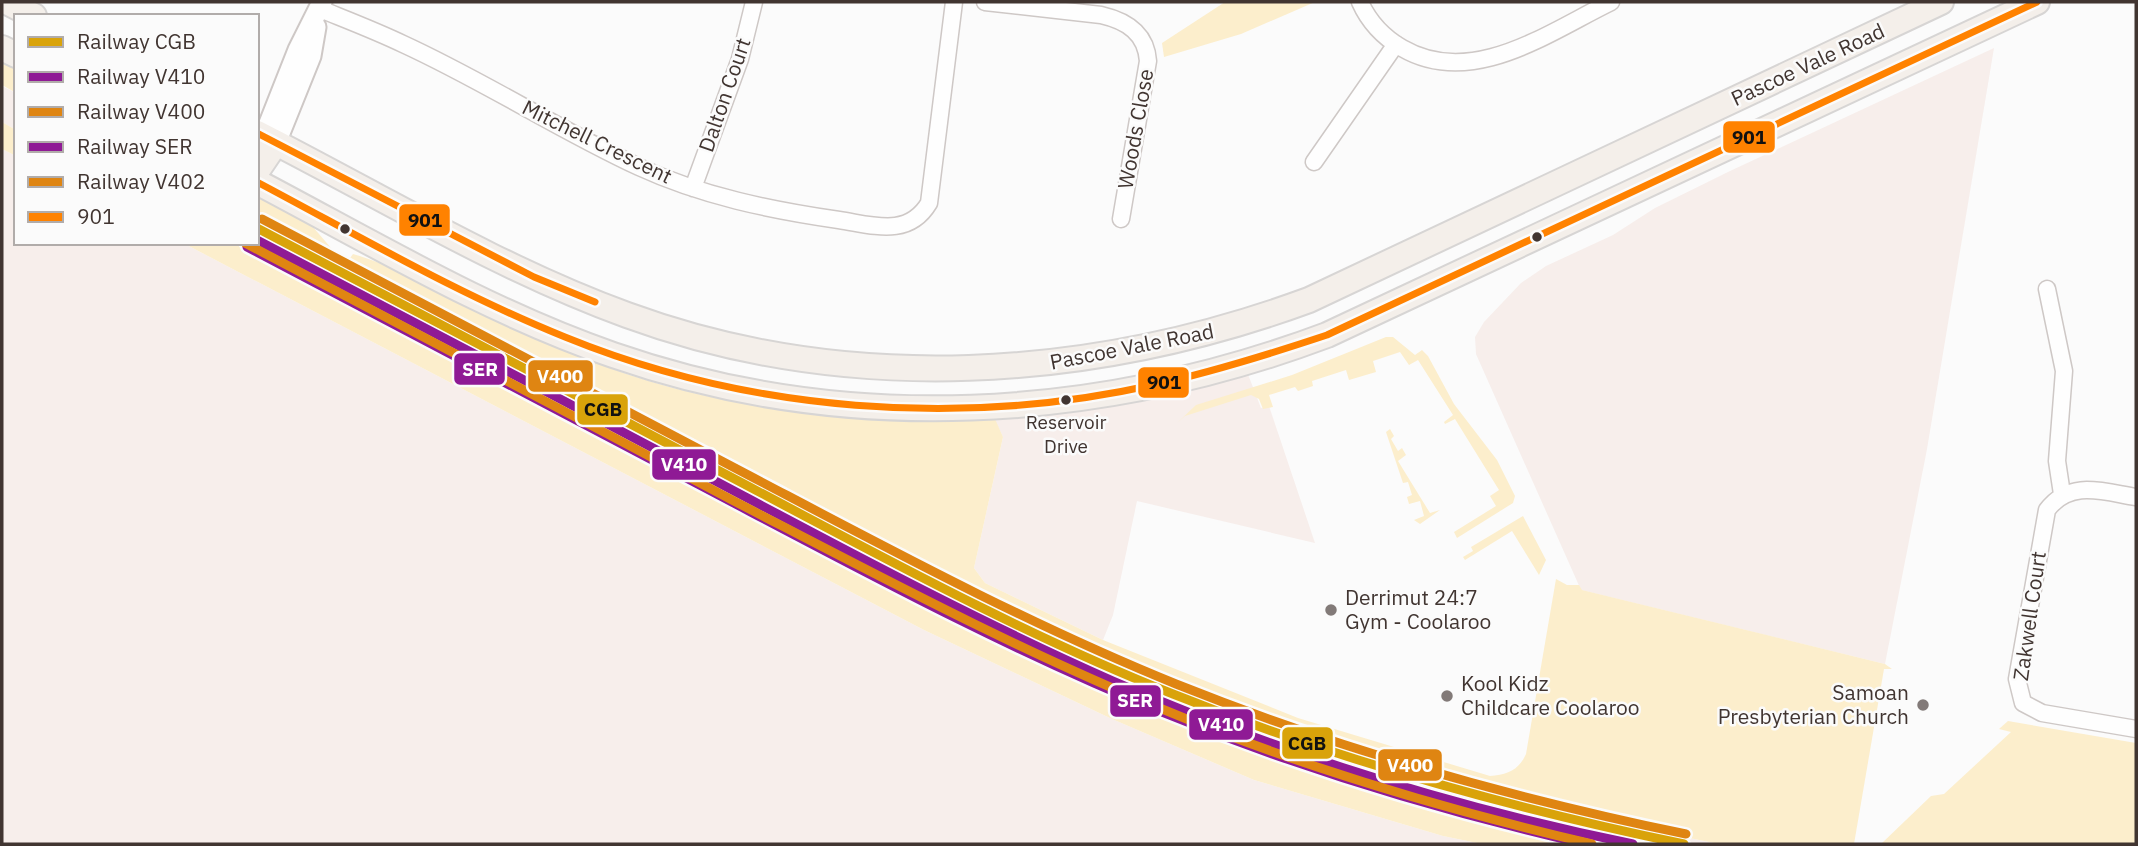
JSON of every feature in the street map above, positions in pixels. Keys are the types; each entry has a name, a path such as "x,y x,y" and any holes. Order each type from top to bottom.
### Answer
{"main road":[{"path":"7,2 30,14"},
{"name":"Pascoe Vale Road","path":"264,143 534,277 627,315 741,347 856,365 910,368 1013,367 1127,352 1244,324 1309,300 1941,2"},
{"name":"Pascoe Vale Road","path":"259,183 487,302 612,355 719,386 839,404 965,410 1111,395 1173,383 1276,354 1340,330 2037,2"},
{"path":"259,163 264,143"},
{"path":"1409,255 1426,290"}],"street":[{"name":"Dalton Court","path":"694,188 740,60 754,2"},
{"name":"Mitchell Crescent","path":"321,5 404,44 640,167 694,188 751,205 881,226 905,226 920,218 931,193 954,2"},
{"name":"Woods Close","path":"985,2 1101,15 1119,19 1135,28 1144,44 1148,61 1121,221"},
{"path":"1360,2 1377,29 1396,44 1415,55 1440,62 1479,62 1611,2"},
{"path":"264,143 298,50 321,5"},
{"path":"264,143 311,56 321,5"},
{"path":"1300,152 1315,167 1396,44"},
{"path":"259,100 280,94"},
{"path":"2047,289 2064,371 2057,460 2062,494 2087,489 2136,498"},
{"name":"Zakwell Court","path":"2062,494 2047,510 2044,522 2017,679 2023,703 2042,713 2136,729"}],"shaded area":[{"path":"1225,2 1315,2 1241,34 1164,57 1162,43"},
{"path":"1994,48 1927,449 1885,664 1581,590 1476,354 1475,337 1484,322 1521,283 1546,266 1613,235 1655,208 1730,171"},
{"path":"2,61 14,68 14,92 2,85"},
{"path":"2,86 14,92 14,129 2,122"},
{"path":"2,122 14,129 14,155 2,149"},
{"path":"2,149 14,155 14,245 187,245 924,630 1112,719 1254,780 1443,836 1482,844 2,844"},
{"path":"259,195 306,219 332,249 350,258 353,254 395,269 536,338 633,376 734,402 786,410 891,419 995,419 1003,437 974,568 985,583 1103,640 1298,718 1490,776 1512,771 1526,754 1556,579 1567,585 1579,585 1582,590 1885,664 1892,669 1884,669 1854,844 1719,844 1580,816 1355,754 1165,684 1067,641 890,553 259,221"},
{"path":"259,221 890,553 1128,669 1298,734 1418,773 1580,816 1719,844 1570,844 1487,825 1313,772 1057,671 891,590 237,245 259,245"},
{"path":"187,245 237,245 982,636 1121,699 1247,748 1374,791 1570,844 1482,844 1443,836 1254,780 1112,719 924,630"},
{"path":"1386,337 1393,337 1415,355 1422,350 1428,356 1454,404 1497,460 1515,496 1513,503 1457,538 1454,532 1496,506 1490,496 1499,490 1455,419 1445,424 1453,415 1418,360 1409,365 1400,352 1373,361 1376,372 1349,380 1346,370 1312,381 1313,386 1298,391 1295,387 1269,395 1273,407 1263,409 1259,399 1251,395 1185,416 1177,423 1196,405 1292,375"},
{"path":"1244,364 1261,408 1269,406 1315,543 1137,501 1113,615 1103,640 985,583 974,568 1003,437 989,408"},
{"path":"1390,429 1394,436 1391,439 1398,451 1402,448 1406,455 1398,461 1430,513 1440,510 1420,524 1414,520 1424,516 1420,501 1409,504 1407,497 1412,495 1408,482 1403,483 1386,432"},
{"path":"1523,516 1546,560 1539,575 1512,531 1465,560 1463,557 1473,551 1471,547"},
{"path":"2008,721 2136,743 2136,844 1881,844 1931,796 1944,794 2011,732 1999,729"}],"rail line":[{"name":"V400","path":"262,219 897,553 1119,660 1238,708 1364,751 1556,805 1686,834"},
{"name":"CGB","path":"259,229 893,563 1004,619 1116,670 1235,718 1361,761 1554,815 1684,844"},
{"name":"V410","path":"259,241 898,577 1113,681 1240,732 1369,776 1435,796 1633,844"},
{"name":"V402","path":"249,245 732,500 1056,663 1219,732 1323,769 1430,802 1592,844"},
{"name":"SER","path":"247,247 878,579 1104,688 1318,770 1477,817 1585,844"}],"transit line":[{"name":"901","path":"259,183 486,302 565,337 635,362 707,382 781,396 856,405 931,408 1006,406 1080,398 1153,385 1241,362 1327,335 2037,2"},
{"name":"901","path":"259,134 534,277 595,302"}],"place":[{"name":"Reservoir Drive","path":"1066,400"},
{"name":"Derrimut 24:7 Gym - Coolaroo","path":"1331,610"},
{"name":"Kool Kidz Childcare Coolaroo","path":"1447,696"},
{"name":"Samoan Presbyterian Church","path":"1923,705"}]}
